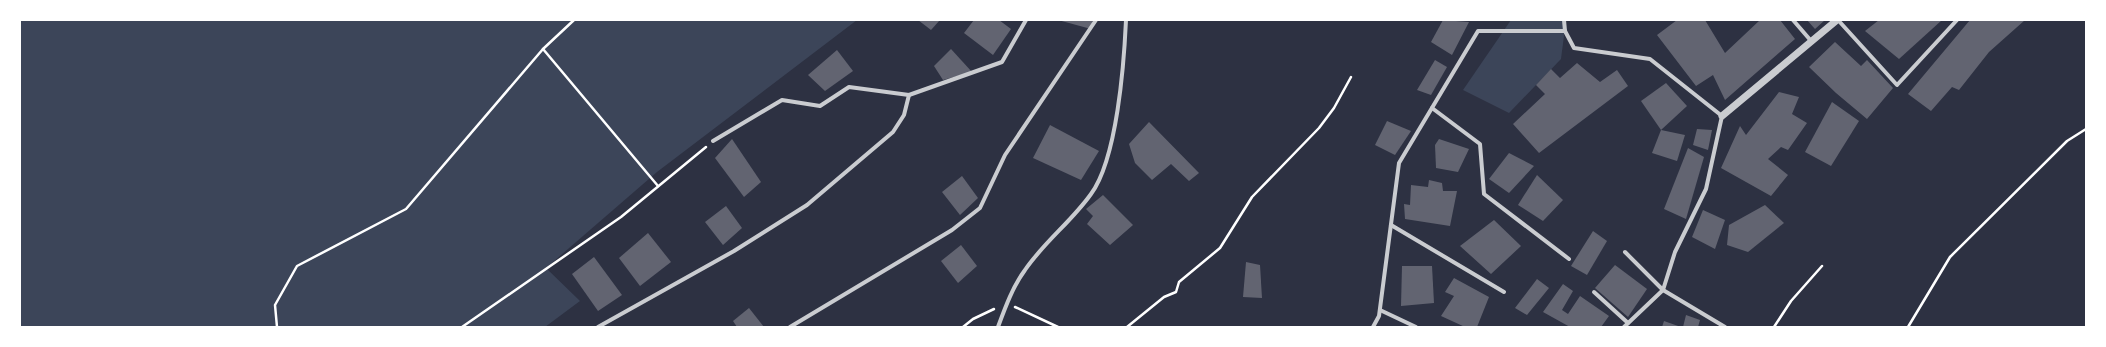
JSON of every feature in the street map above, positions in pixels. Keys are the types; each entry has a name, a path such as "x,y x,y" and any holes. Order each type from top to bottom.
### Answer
{"street":[{"path":"713,140 782,100 820,106 849,87 909,95 1002,62 1026,20"},
{"path":"790,327 952,230 980,208 1005,155 1096,20"},
{"path":"998,327 1007,303 1025,270 1092,193 1109,155 1124,51 1126,20"},
{"path":"1564,20 1565,31 1574,48 1650,59 1722,116"},
{"path":"1793,20 1812,42"},
{"path":"1624,327 1663,290 1675,252 1706,189 1722,116 1838,20 1897,85 1957,20"},
{"path":"1373,327 1380,310 1399,163 1478,31 1565,31"},
{"path":"598,327 734,251 807,205 893,132 904,115 909,95"},
{"path":"1432,108 1480,144 1484,194 1569,259"},
{"path":"1391,225 1504,292"},
{"path":"1625,252 1663,290 1725,327"},
{"path":"1594,292 1628,323"},
{"path":"1380,310 1416,327"}],"path":[{"path":"277,327 275,305 296,266 406,209 542,49 574,20"},
{"path":"542,49 658,186"},
{"path":"1127,327 1164,297 1176,292 1179,282 1220,248 1252,197 1319,128 1334,108 1351,76"},
{"path":"1908,327 1950,257 2067,141 2086,129"},
{"path":"462,327 621,217 713,140"},
{"path":"1774,327 1791,301 1822,266"},
{"path":"963,327 973,319 1007,303 1058,327"}],"shaded area":[{"path":"20,20 857,20 657,172 546,268 580,301 545,327 20,327"},
{"path":"1511,20 1566,20 1561,59 1509,113 1463,90"}],"building":[{"path":"918,20 940,20 931,30"},
{"path":"974,20 999,20 1011,29 993,55 964,33"},
{"path":"1058,20 1093,20 1091,29"},
{"path":"1443,20 1469,22 1452,55 1431,42"},
{"path":"1677,20 1705,20 1725,53 1760,20 1780,20 1795,39 1725,100 1713,75 1696,86 1657,35"},
{"path":"1807,20 1825,20 1815,29"},
{"path":"1879,20 1942,20 1899,59 1865,31"},
{"path":"1970,20 2025,20 1989,52 1959,90 1952,87 1931,111 1908,94"},
{"path":"1835,42 1861,66 1867,60 1893,88 1867,119 1836,93 1809,67"},
{"path":"951,49 972,72 943,80 934,66"},
{"path":"837,50 853,71 825,91 808,75"},
{"path":"1435,60 1447,67 1431,95 1417,90"},
{"path":"1577,63 1600,82 1617,70 1628,86 1539,153 1513,124 1545,94 1536,85 1551,69 1560,78"},
{"path":"1666,83 1687,106 1661,130 1641,101"},
{"path":"1779,92 1799,97 1792,114 1807,123 1788,150 1781,147 1768,159 1788,175 1771,196 1721,168 1740,126 1746,135"},
{"path":"1832,102 1859,121 1831,166 1805,152"},
{"path":"1387,121 1411,131 1395,155 1375,145"},
{"path":"1149,122 1199,173 1189,181 1171,164 1152,180 1135,163 1129,144"},
{"path":"1050,125 1099,151 1081,180 1033,158"},
{"path":"1697,129 1712,130 1708,150 1693,145"},
{"path":"1661,130 1685,135 1677,161 1652,153"},
{"path":"732,139 761,182 744,197 715,158"},
{"path":"1439,139 1469,149 1458,172 1436,168 1435,145"},
{"path":"1688,148 1704,157 1686,219 1664,209"},
{"path":"1509,153 1534,166 1509,193 1489,179"},
{"path":"1537,175 1563,200 1543,221 1518,205"},
{"path":"962,176 978,198 960,215 942,192"},
{"path":"1429,180 1442,183 1443,191 1457,191 1450,226 1405,219 1404,204 1410,205 1411,185 1428,187"},
{"path":"1103,195 1133,225 1110,245 1087,224 1093,216 1086,209"},
{"path":"1765,205 1784,223 1748,252 1727,245 1729,225"},
{"path":"726,206 742,228 723,245 705,222"},
{"path":"1703,210 1725,220 1715,249 1692,237"},
{"path":"1494,220 1521,246 1491,274 1460,246"},
{"path":"1593,231 1607,241 1587,275 1571,266"},
{"path":"648,233 671,262 640,286 619,258"},
{"path":"961,245 977,266 958,283 941,261"},
{"path":"594,257 622,295 598,311 572,274"},
{"path":"1246,262 1260,265 1262,298 1243,297"},
{"path":"1615,265 1647,289 1628,317 1595,288"},
{"path":"1402,266 1432,266 1434,303 1401,306"},
{"path":"1454,278 1489,297 1477,327 1465,327 1441,316 1454,296 1445,292"},
{"path":"1537,279 1549,288 1527,315 1515,308"},
{"path":"1563,284 1573,291 1562,310 1568,314 1580,296 1609,316 1601,327 1570,327 1543,312"},
{"path":"749,308 764,327 737,327 733,321"},
{"path":"1686,315 1700,320 1698,327 1683,327"},
{"path":"1664,321 1681,327 1662,327"}]}
